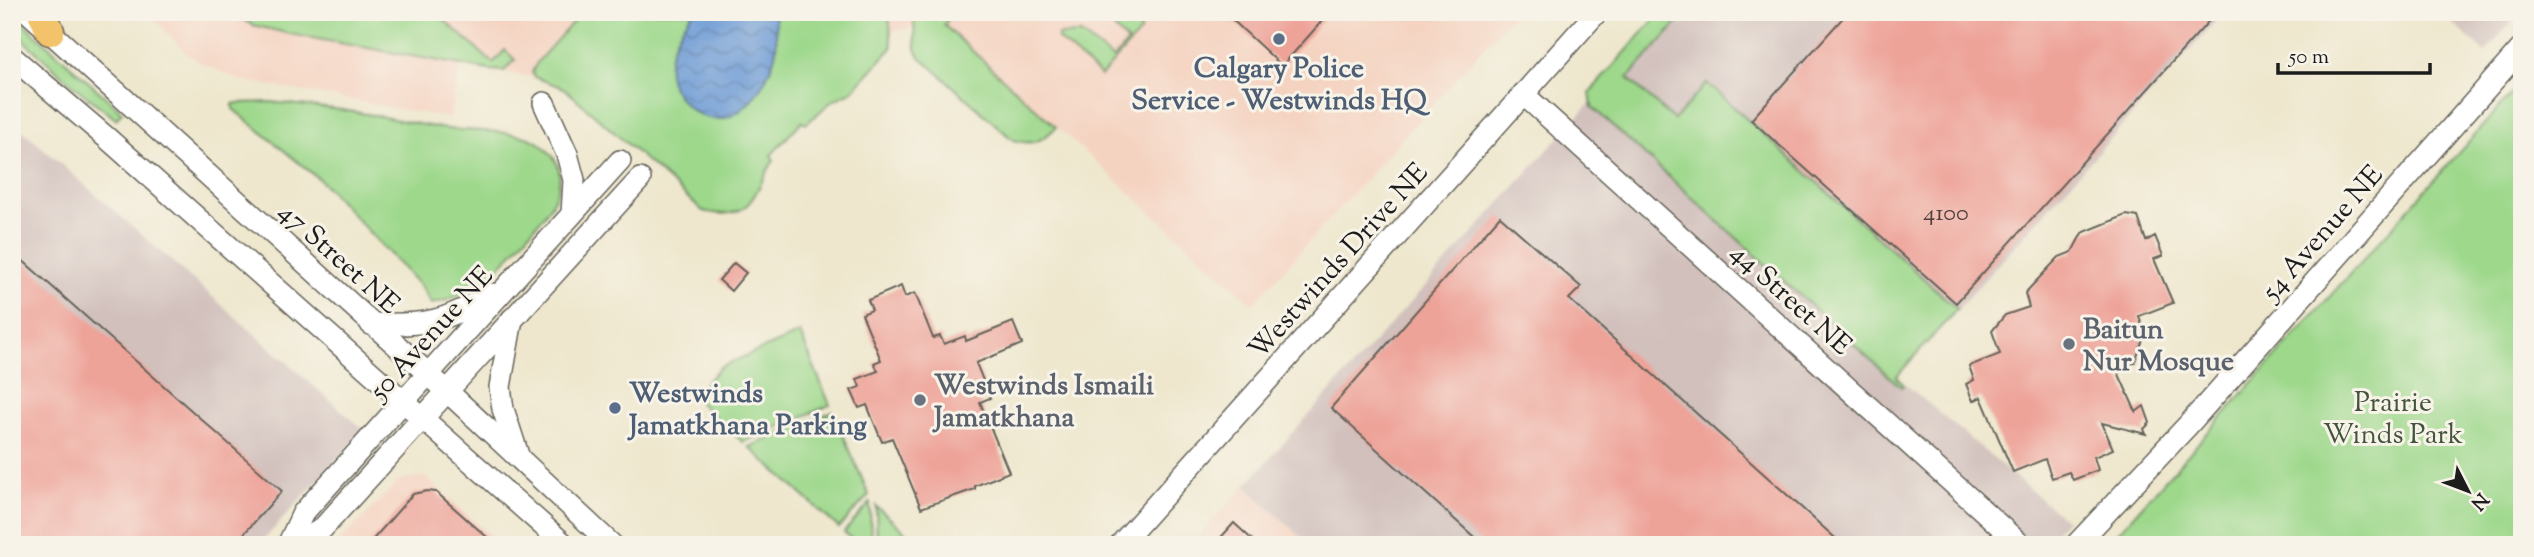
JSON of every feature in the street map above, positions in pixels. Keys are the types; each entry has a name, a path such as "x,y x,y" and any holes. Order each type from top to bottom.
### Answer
{"street":[{"name":"47 Street NE","path":"28,12 46,22 612,545"},
{"name":"Westwinds Drive NE","path":"1120,545 1597,12"},
{"name":"54 Avenue NE","path":"2076,545 2190,422 2522,48"},
{"path":"12,57 107,138 565,545"},
{"name":"44 Street NE","path":"1523,94 2021,545"},
{"path":"544,103 567,154 574,180 572,214"},
{"name":"50 Avenue NE","path":"288,545 303,513 620,161"},
{"name":"50 Avenue NE","path":"296,545 322,529 640,179"},
{"path":"371,324 411,326 432,322 459,314 512,283"},
{"path":"512,320 500,387 503,409 519,457"}],"shaded area":[{"path":"148,12 1516,12 1253,304 942,23 874,34 709,207 697,207 564,88 534,77 460,65 450,118 240,80 187,54"},
{"path":"1672,12 2224,12 1897,377 2066,520 2044,545 1310,545 1245,486"},
{"path":"2441,12 2519,12 2485,53"},
{"path":"12,121 364,430 259,545 12,545"},
{"path":"425,477 502,545 336,545 401,479"},
{"path":"1245,486 1310,545 1191,545"}],"green space":[{"path":"230,12 435,12 493,63 505,50 515,60 504,71 489,70 290,34 253,25"},
{"path":"582,12 889,12 892,48 851,92 832,101 806,124 802,121 771,155 774,160 749,203 732,213 720,214 703,211 564,88 534,77 532,72 538,61"},
{"path":"913,12 945,12 950,17 944,25 1056,127 1037,141 1013,140 920,57 916,49"},
{"path":"1108,12 1129,12 1140,23 1141,31 1101,76 1058,39 1058,35 1081,34 1113,59 1128,42 1110,24"},
{"path":"1661,12 1687,12 1628,78 1674,120 1707,83 1957,309 1896,377 1904,385 1901,387 1592,107 1590,92"},
{"path":"12,13 122,112 116,119 75,87 12,30"},
{"name":"Prairie Winds Park","path":"2522,82 2522,545 2107,545"},
{"path":"271,102 355,112 440,128 516,134 529,138 548,151 556,161 559,171 557,192 539,222 489,277 464,293 431,304 422,288 319,179 233,109 233,104 237,103"},
{"path":"800,333 830,405 743,442 693,397 720,367"},
{"path":"833,411 869,495 839,528 749,447"},
{"path":"870,503 871,545 857,545 844,532"},
{"path":"876,506 920,545 877,545"}],"water":[{"path":"693,12 775,12 774,60 763,83 748,104 728,117 712,119 695,112 675,92 670,80 673,45"}],"building":[{"name":"Calgary Police Service - Westwinds HQ","path":"1224,12 1330,12 1282,66"},
{"path":"1848,12 2217,12 1956,303 1751,120"},
{"name":"Baitun Nur Mosque","path":"2126,215 2138,217 2146,241 2155,236 2163,256 2154,259 2173,303 2139,316 2145,334 2135,362 2117,370 2136,412 2144,406 2150,423 2144,429 2146,434 2102,423 2113,449 2094,457 2098,470 2073,480 2069,472 2052,478 2045,459 2013,472 1981,397 1973,401 1966,384 1974,380 1969,366 2000,354 1992,331 2005,315 2029,307 2025,293 2059,257 2072,252 2082,233"},
{"path":"1500,216 1581,287 1569,299 1843,545 1483,545 1331,408"},
{"path":"12,251 282,491 234,545 12,545"},
{"path":"734,263 746,273 731,291 719,280"},
{"name":"Westwinds Ismaili Jamatkhana","path":"901,286 905,297 915,293 933,338 940,336 944,344 965,336 966,341 1013,322 1022,344 976,363 990,398 980,402 1009,472 975,486 975,489 921,508 892,438 882,442 867,405 859,408 851,390 860,387 857,379 878,371 874,363 881,360 862,314 872,310 868,300"},
{"path":"436,492 496,545 368,545 413,494"},
{"path":"1234,523 1258,545 1214,545"}],"place":[{"name":"Calgary Police Service - Westwinds HQ","path":"1279,39"},
{"name":"Baitun Nur Mosque","path":"2069,344"},
{"name":"Westwinds Ismaili Jamatkhana","path":"920,400"},
{"name":"Westwinds Jamatkhana Parking","path":"615,408"}]}
